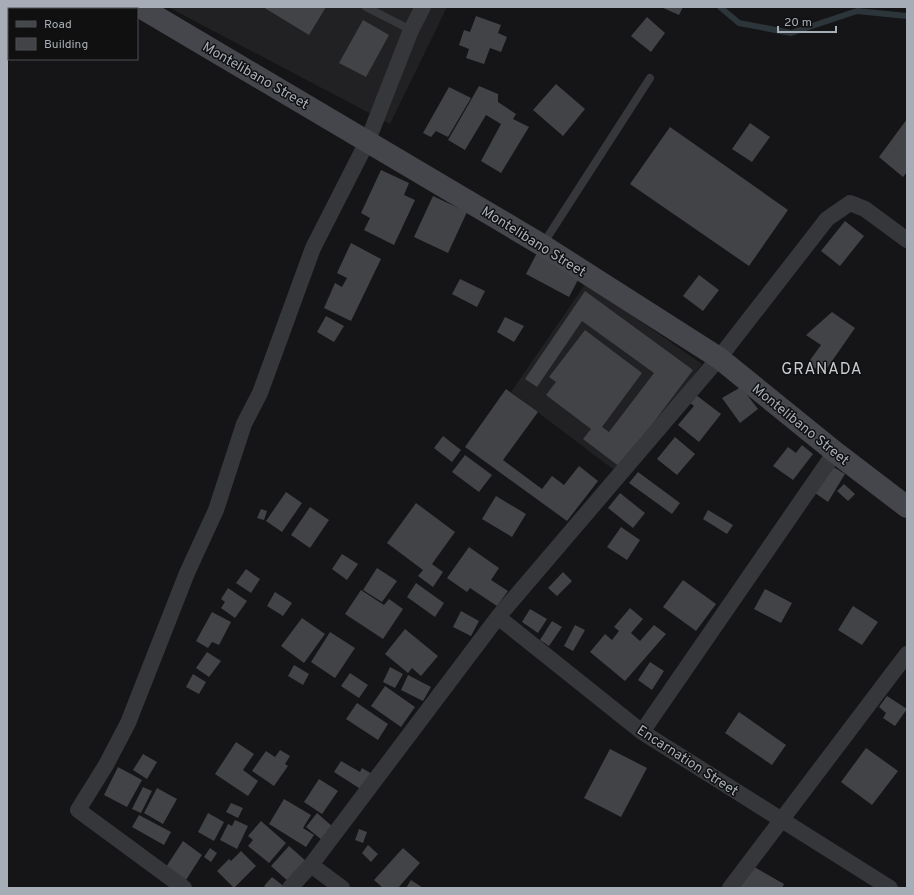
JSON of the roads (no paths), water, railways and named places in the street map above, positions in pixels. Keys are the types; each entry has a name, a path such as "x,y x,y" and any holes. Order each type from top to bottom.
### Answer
{"main road":[{"name":"Montelibano Street","path":"140,7 368,140 542,245 719,358 834,452 907,507"}],"street":[{"path":"184,888 78,810 106,765 128,723 187,573 216,510 244,424 260,393 313,248 368,140 412,30 423,7"},
{"path":"290,888 311,865 498,617 719,358 827,219 850,203 865,209 907,240"},
{"path":"642,732 834,452"},
{"name":"Encarnation Street","path":"498,617 642,732 890,888"},
{"path":"730,888 907,654"},
{"path":"311,865 342,888"}],"lane":[{"path":"366,7 412,30"},
{"path":"542,245 650,78"}],"waterway":[{"path":"720,7 739,23 791,33 857,11 907,16"}],"district":[{"name":"GRANADA","path":"822,368"}]}
